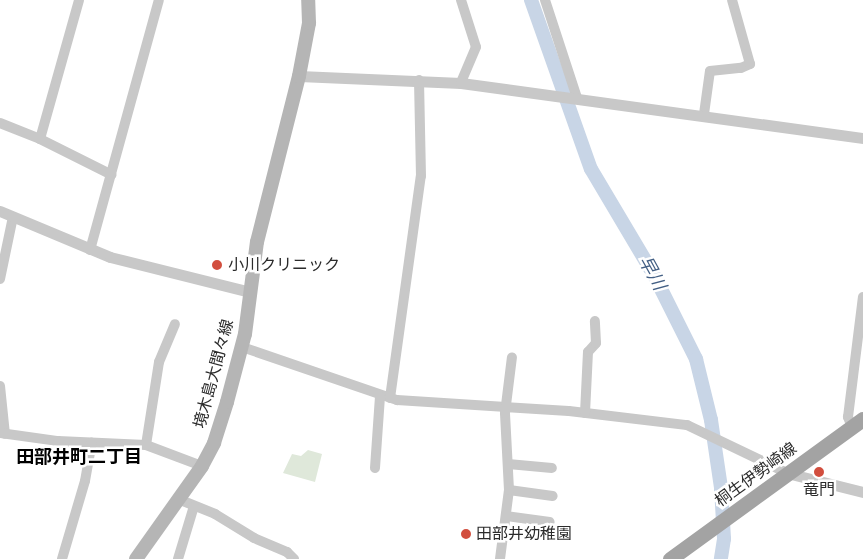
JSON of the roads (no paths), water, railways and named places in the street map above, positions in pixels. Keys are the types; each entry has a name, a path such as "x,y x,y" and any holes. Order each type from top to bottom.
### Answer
{"main road":[{"name":"境木島大間々線","path":"136,559 202,466 217,436 242,348 257,242 299,76 309,23 308,0"},
{"name":"桐生伊勢崎線","path":"670,559 858,423"}],"street":[{"path":"40,139 80,0"},
{"path":"90,250 159,0"},
{"path":"461,0 476,47 461,83"},
{"path":"546,0 576,98"},
{"path":"704,114 710,71 741,68 750,64 732,0"},
{"path":"299,76 461,83 704,114 863,138"},
{"path":"375,468 421,176 419,80"},
{"path":"0,123 40,139 112,175"},
{"path":"0,211 90,250 250,292"},
{"path":"0,279 13,217"},
{"path":"858,423 848,417 863,297"},
{"path":"585,413 588,352 596,343 595,321"},
{"path":"146,445 160,362 175,324"},
{"path":"242,348 385,397 585,413 687,425 726,442 787,474 863,492"},
{"path":"500,559 509,490 506,406 512,357"},
{"path":"0,386 2,433 92,443 146,445 202,466"},
{"path":"62,559 85,481 92,443"},
{"path":"508,464 552,468"},
{"path":"509,490 553,496"},
{"path":"178,499 285,550 294,559"},
{"path":"178,559 194,506"},
{"path":"506,516 550,522"}],"waterway":[{"name":"早川","path":"531,0 591,169 655,277 696,359 711,420 721,488 724,539 721,559"}],"place":[{"name":"小川クリニック","path":"217,265"},
{"name":"竜門","path":"819,472"},
{"name":"田部井幼稚園","path":"466,534"}],"district":[{"name":"田部井町二丁目","path":"79,457"}]}
